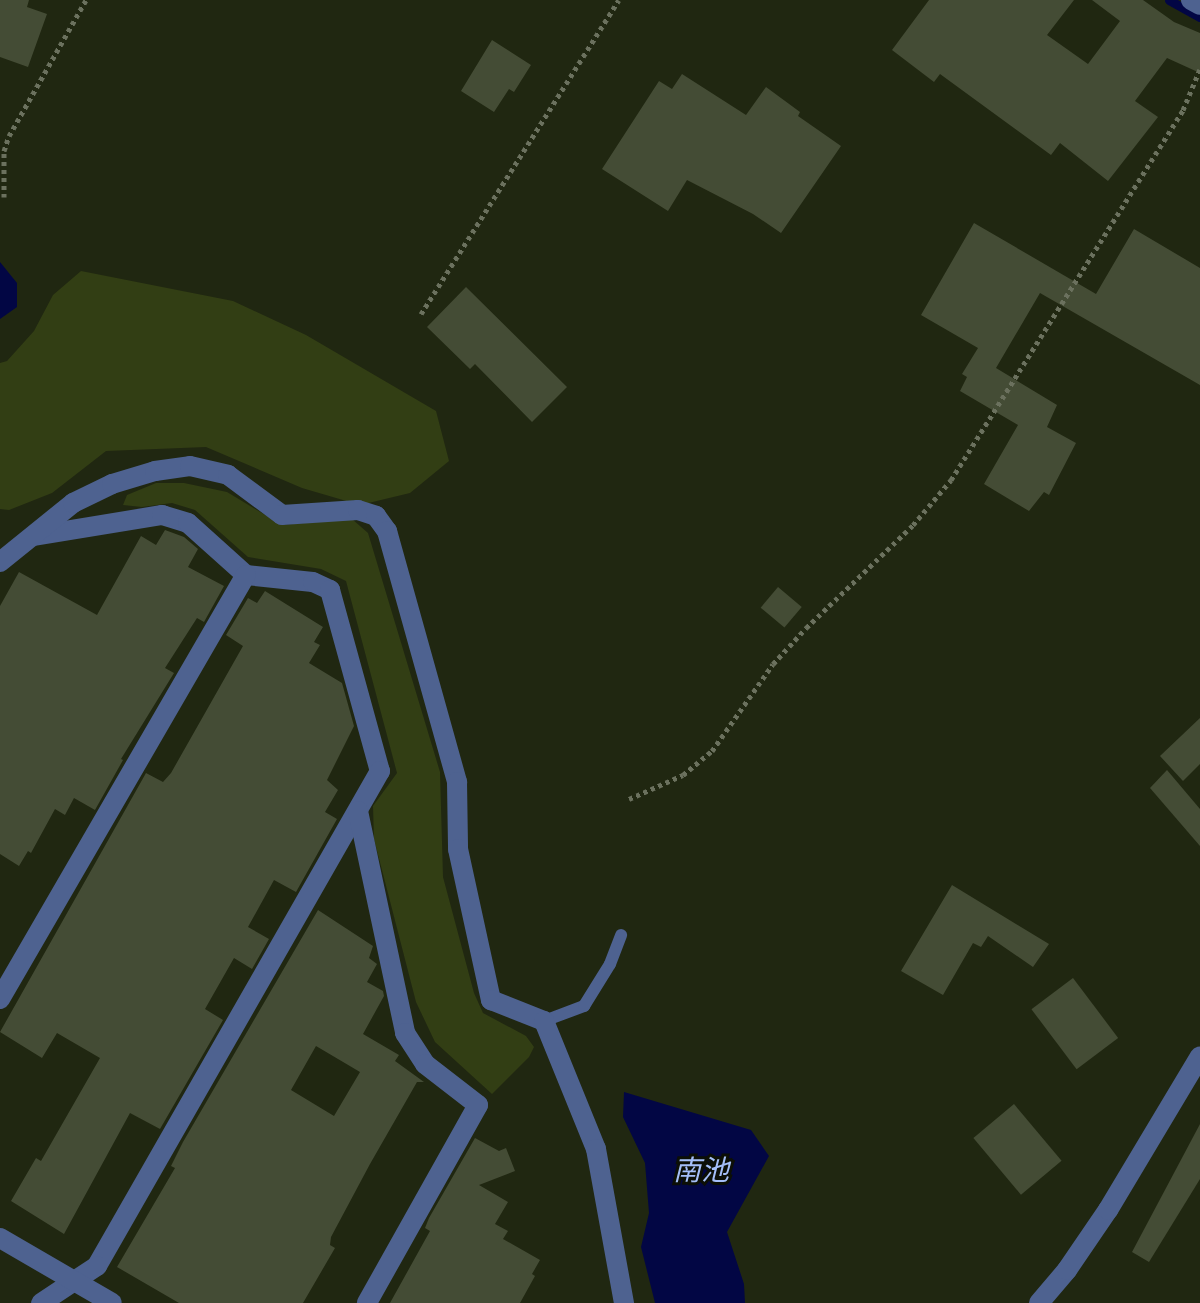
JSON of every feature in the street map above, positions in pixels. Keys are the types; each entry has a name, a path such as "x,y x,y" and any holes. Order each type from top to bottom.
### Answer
{"street":[{"path":"1191,0 1200,5"},
{"path":"0,562 73,503 112,484 155,471 190,466 228,475 282,515 358,510 376,516 387,531 457,782 458,849 491,1000 544,1021 596,1149 624,1303"},
{"path":"30,536 162,515 188,523 246,575 313,582 330,590 380,771 97,1266 41,1303"},
{"path":"0,999 246,575"},
{"path":"358,811 405,1033 425,1064 478,1105 367,1303"},
{"path":"1039,1303 1108,1210 1200,1056"},
{"path":"0,1238 112,1303"}],"lane":[{"path":"544,1021 584,1006 610,964 621,935"}],"path":[{"path":"4,197 4,151 9,136 86,0"},
{"path":"421,314 619,0"},
{"path":"629,799 683,775 712,751 773,664 913,525 951,480 1183,110 1200,69"}],"green space":[{"path":"81,271 233,301 306,335 436,411 449,461 410,493 360,505 302,488 206,447 106,451 52,493 9,510 0,509 0,363 7,361 34,331 53,295"},
{"path":"156,483 184,483 227,492 282,525 352,519 368,533 440,772 443,877 474,993 483,1013 526,1036 534,1047 529,1057 492,1094 435,1042 416,1002 374,839 373,806 397,773 346,581 321,569 248,557 195,510 172,503 142,507 123,505 127,495"}],"water":[{"path":"0,262 17,283 17,307 0,319"},
{"name":"南池","path":"624,1092 751,1130 769,1156 727,1232 744,1284 745,1303 655,1303 641,1247 649,1213 645,1163 623,1117"}],"building":[{"path":"0,0 29,0 27,7 47,14 28,67 0,57"},
{"path":"929,0 1074,0 1047,35 1088,64 1120,21 1092,0 1143,0 1174,22 1200,33 1200,73 1167,58 1135,101 1158,117 1108,181 1060,143 1051,155 940,74 934,82 892,50"},
{"path":"492,40 531,65 514,92 509,89 494,112 461,91"},
{"path":"682,74 746,115 766,87 800,112 798,116 841,146 781,233 753,214 687,180 668,211 602,169 659,81 672,89"},
{"path":"974,223 1096,294 1134,229 1200,268 1200,385 1040,293 996,368 1057,405 1047,427 1076,443 1049,495 1044,492 1029,511 984,484 1018,425 960,391 967,377 962,374 978,348 921,315"},
{"path":"466,287 567,387 532,422 475,364 470,369 427,327"},
{"path":"165,530 184,537 198,549 188,567 224,586 204,622 197,618 165,668 174,673 121,759 95,810 74,798 65,815 55,809 31,853 28,851 19,866 0,854 0,606 19,572 97,615 141,536 156,545"},
{"path":"778,587 802,607 784,628 761,608"},
{"path":"265,591 323,627 314,642 320,645 309,663 342,683 354,726 327,780 338,790 325,812 337,819 296,892 274,880 248,927 269,939 252,969 234,958 205,1009 223,1020 160,1129 130,1113 64,1234 11,1201 36,1158 41,1161 100,1058 57,1033 42,1058 0,1032 146,773 163,782 171,773 243,646 226,635 248,598 257,603"},
{"path":"1200,718 1200,764 1183,781 1160,756"},
{"path":"1167,770 1200,809 1200,846 1150,788"},
{"path":"952,885 1049,944 1033,967 988,936 981,947 973,943 943,995 901,971"},
{"path":"318,910 373,946 369,958 377,964 367,982 383,991 384,996 363,1034 399,1055 395,1061 424,1082 417,1082 370,1164 331,1237 330,1245 335,1248 303,1303 179,1303 117,1267 175,1168 171,1166","holes":["316,1046 360,1072 334,1116 291,1090"]},
{"path":"1073,978 1118,1038 1077,1069 1031,1009"},
{"path":"1014,1104 1062,1161 1021,1195 973,1138"},
{"path":"1200,1124 1200,1179 1149,1262 1132,1252"},
{"path":"475,1138 499,1151 506,1148 515,1171 479,1185 508,1202 495,1224 508,1231 503,1239 540,1260 532,1274 535,1276 520,1303 390,1303 430,1231 425,1228 429,1218"}],"waterway":[{"path":"1169,0 1200,17"}]}
